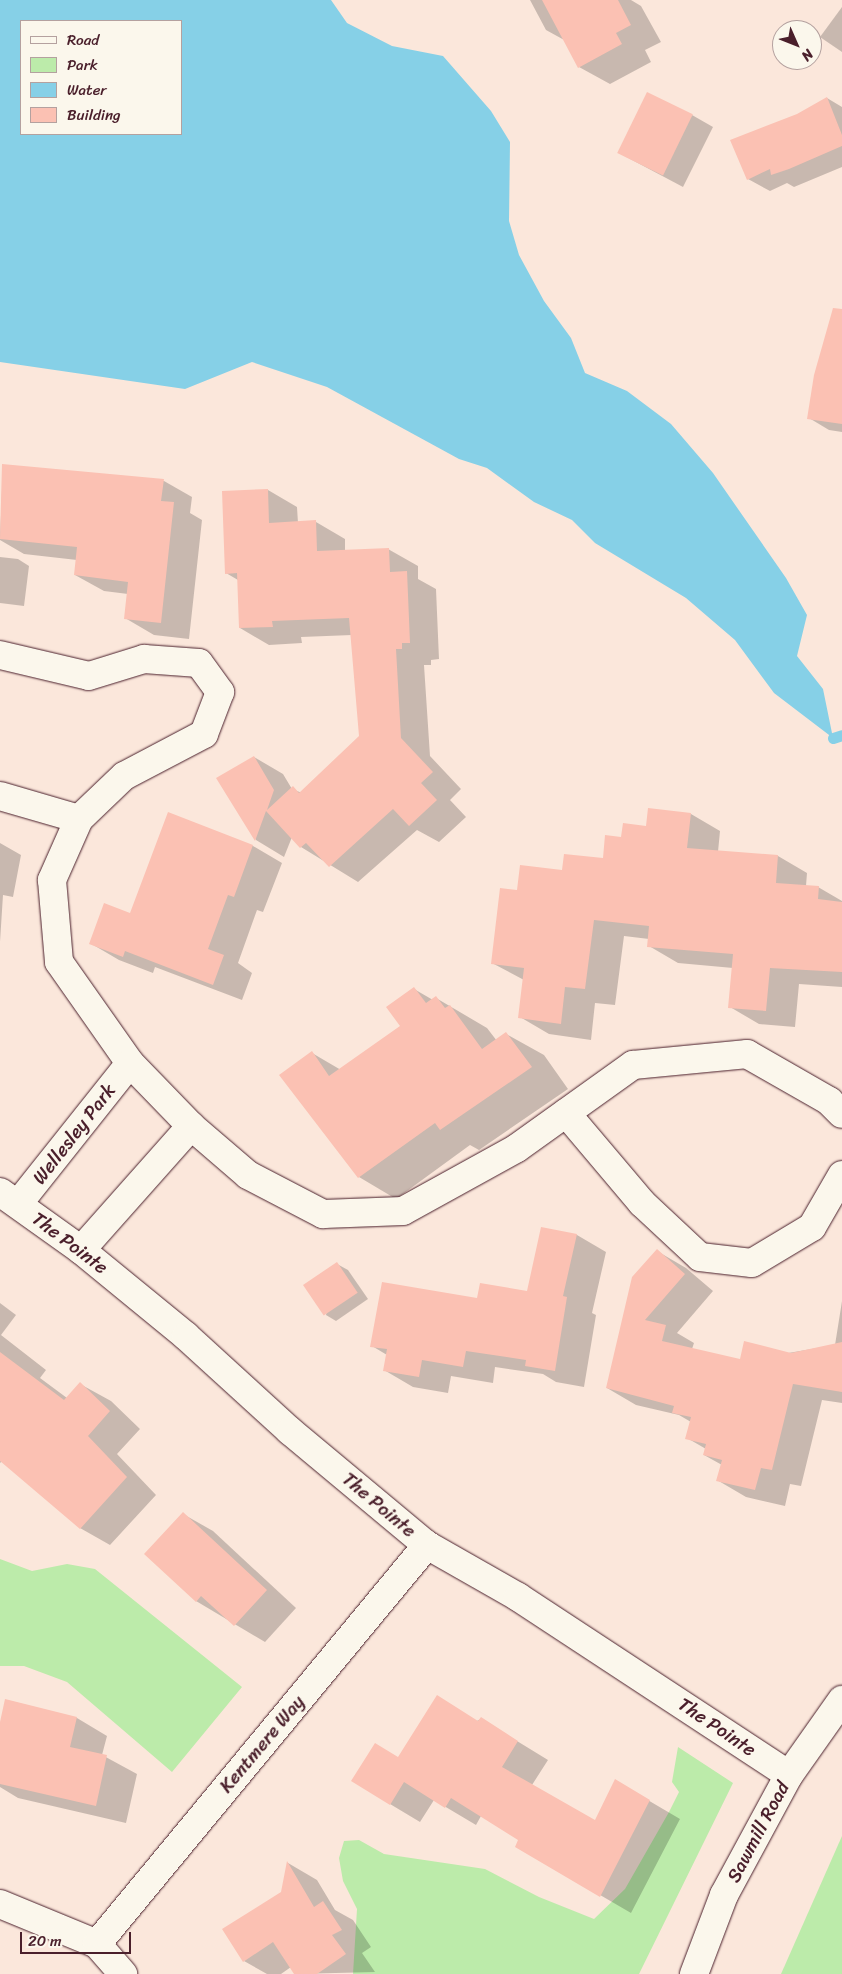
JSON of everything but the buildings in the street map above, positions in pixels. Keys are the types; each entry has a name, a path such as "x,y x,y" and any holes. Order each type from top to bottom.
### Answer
{"street":[{"path":"0,655 89,676 144,659 199,663 220,692 204,734 124,776 79,819 52,880 59,962 130,1063 191,1126 248,1175 323,1214 403,1212 517,1148 633,1065 748,1054 829,1101 842,1114"},
{"path":"0,796 79,819"},
{"name":"Wellesley Park","path":"9,1198 130,1063"},
{"path":"566,1113 642,1203 700,1257 752,1263 812,1227 842,1175"},
{"path":"81,1250 191,1126"},
{"name":"The Pointe","path":"9,1198 81,1250 427,1544 518,1598 789,1775"},
{"name":"Kentmere Way","path":"97,1944 427,1544"},
{"name":"Sawmill Road","path":"694,1974 724,1895 789,1775 842,1700"},
{"path":"0,1904 97,1944 123,1974"}],"green space":[{"path":"0,1559 32,1571 67,1564 95,1569 242,1687 172,1772 67,1682 24,1666 0,1666"},
{"path":"678,1747 733,1783 639,1974 353,1974 357,1909 343,1881 339,1858 344,1841 359,1840 384,1854 485,1869 539,1897 594,1919 625,1889 679,1792 672,1782"},
{"path":"842,1836 842,1974 781,1974"}],"water":[{"path":"0,0 331,0 347,23 392,46 443,56 491,111 510,142 509,221 519,255 544,301 571,338 585,373 627,391 671,424 713,473 786,578 807,615 797,656 823,689 833,738 774,693 735,640 686,598 595,543 572,520 534,502 487,468 459,459 327,387 252,362 185,389 0,362"}],"waterway":[{"path":"833,738 842,735"}]}
